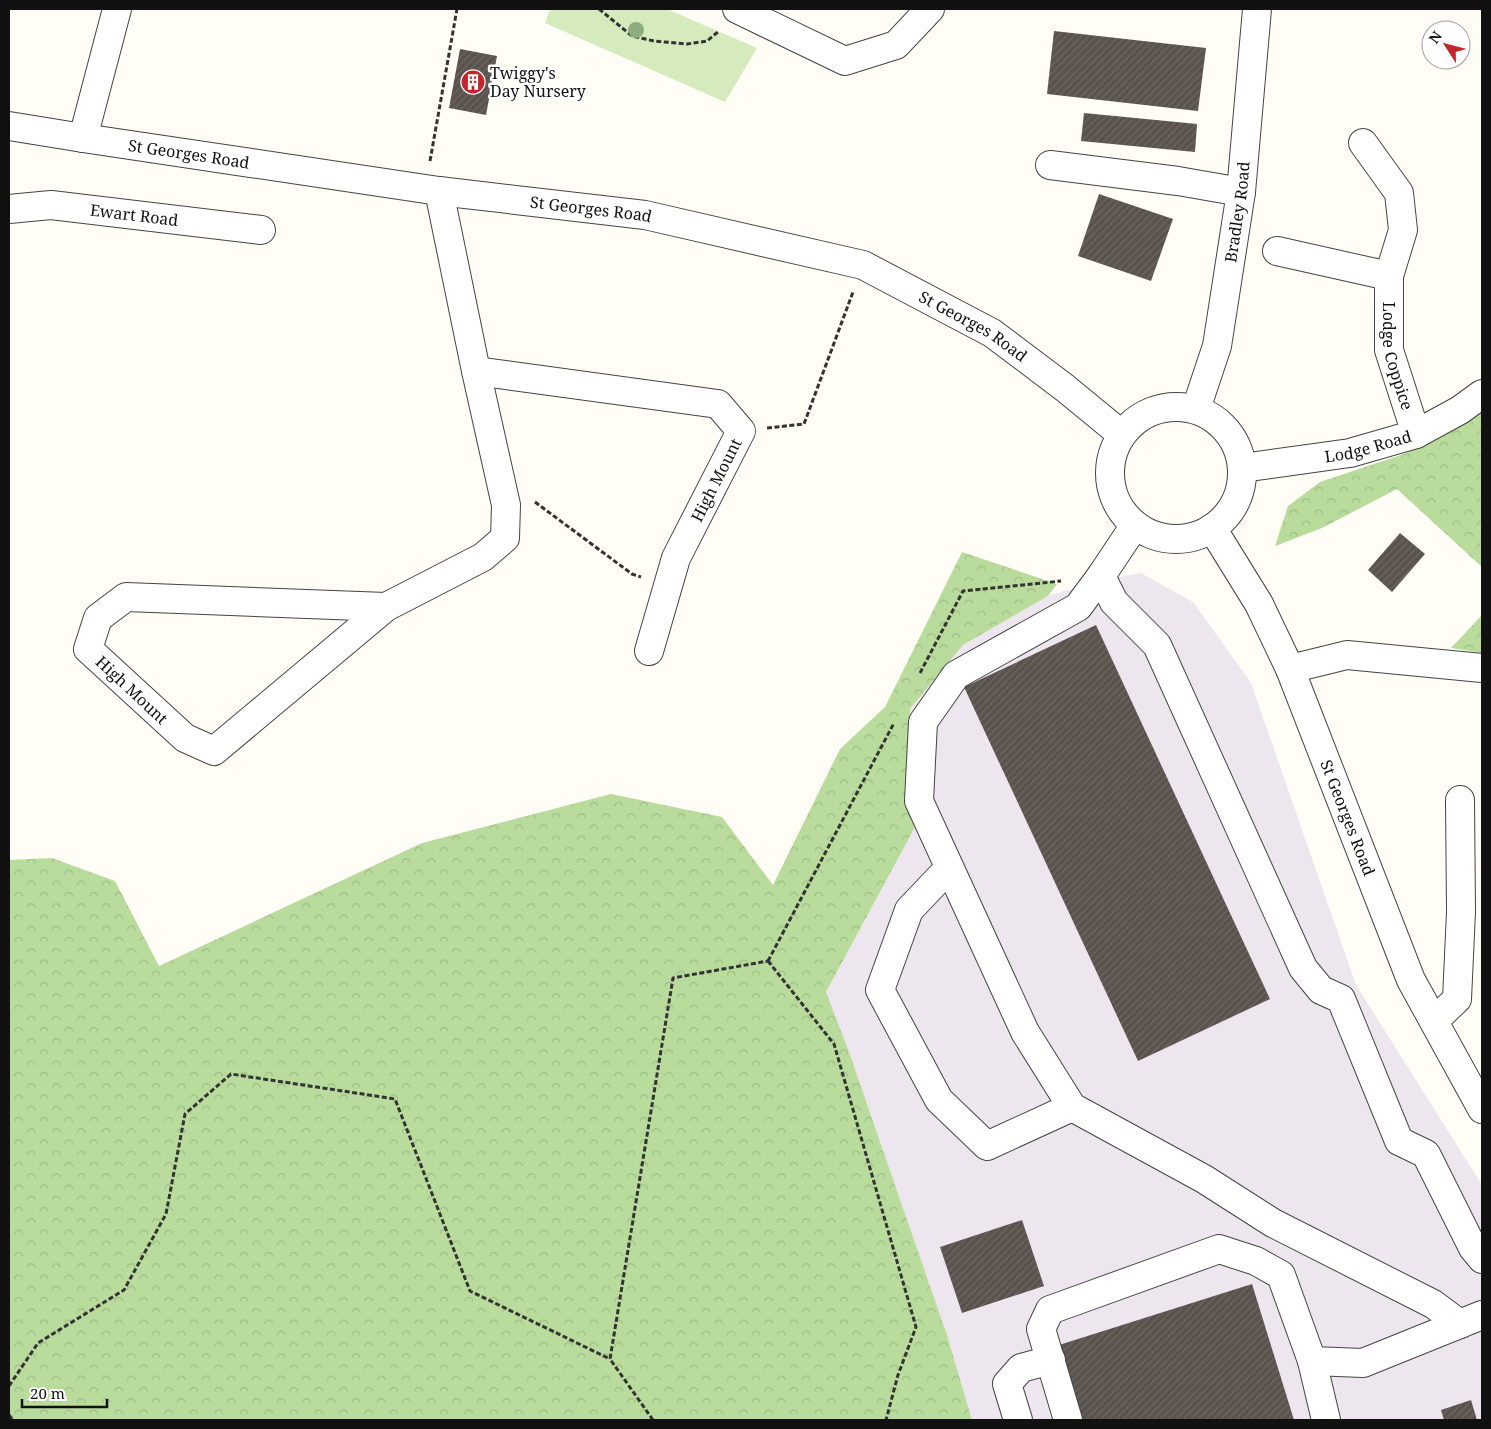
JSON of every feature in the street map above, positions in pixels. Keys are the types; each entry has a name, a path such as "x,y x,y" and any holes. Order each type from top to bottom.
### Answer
{"street":[{"path":"83,138 117,9"},
{"path":"730,16 846,61 896,45 930,9"},
{"name":"Bradley Road","path":"1196,409 1217,346 1241,192 1257,9"},
{"name":"St Georges Road","path":"9,126 432,190 646,215 863,265 992,333 1065,388 1121,434"},
{"name":"Lodge Coppice","path":"1363,143 1399,193 1402,230 1389,276 1389,350 1416,434"},
{"path":"1050,165 1178,181 1241,192"},
{"name":"High Mount","path":"386,608 126,597 98,618 88,649 185,738 214,751 386,608 484,557 505,538 506,505 501,480 432,190"},
{"name":"Ewart Road","path":"9,209 51,205 261,230"},
{"path":"1277,251 1389,276"},
{"name":"High Mount","path":"476,371 718,404 741,431 676,558 648,651"},
{"name":"Lodge Road","path":"1242,468 1350,453 1416,434 1460,410 1482,394"},
{"path":"1175,406 1196,409 1214,418 1228,431 1238,449 1242,468 1240,492 1229,512 1212,528 1193,537 1173,539 1152,535 1135,525 1121,511 1112,492 1109,473 1112,452 1121,434 1136,419 1154,409 1175,406"},
{"path":"1135,525 1078,607 956,675 923,722 919,801 1025,1032 1072,1107 1204,1179 1273,1222 1433,1304 1471,1320"},
{"name":"St Georges Road","path":"1212,528 1259,604 1290,669 1411,980 1482,1109"},
{"path":"1101,576 1114,602 1157,645 1303,968 1321,990 1341,999 1398,1141 1426,1154 1473,1248 1482,1258"},
{"path":"1290,669 1347,654 1482,668"},
{"path":"1434,1021 1458,999 1461,912 1460,800"},
{"path":"949,868 909,910 880,990 938,1100 987,1146 1072,1107"},
{"path":"1068,1420 1041,1329 1050,1310 1219,1249 1256,1261 1281,1275 1312,1360 1326,1420"},
{"path":"1312,1360 1363,1363 1471,1320"},
{"path":"1018,1420 1007,1384 1021,1368 1050,1360"}],"path":[{"path":"432,190 457,9"},
{"path":"598,9 632,36 654,41 687,44 707,41 730,16"},
{"path":"741,431 804,424 863,265"},
{"path":"501,480 512,484 632,574 667,586"},
{"path":"610,1359 672,978 768,961 834,1044 916,1327 898,1375 886,1420"},
{"path":"9,1386 38,1343 124,1290 166,1214 185,1114 231,1074 395,1099 470,1291 610,1359 653,1420"},
{"path":"9,1415 13,1420"}],"shaded area":[{"path":"1141,573 1193,602 1251,683 1356,985 1482,1185 1482,1420 972,1420 947,1335 848,1049 826,992 914,829 910,709 963,645 1048,596 1094,582"}],"green space":[{"path":"550,9 667,9 757,48 725,102 545,23"},
{"path":"1482,412 1482,567 1397,489 1322,528 1275,546 1288,506 1320,482 1407,453"},
{"path":"962,552 1057,584 1048,596 963,645 910,709 914,829 826,992 848,1049 947,1335 972,1420 9,1420 9,860 52,858 115,881 159,966 422,843 611,794 722,817 773,885 840,749 885,707"},
{"path":"1482,615 1482,653 1451,648"}],"building":[{"path":"1054,31 1206,48 1198,111 1047,94"},
{"name":"Twiggy's Day Nursery","path":"460,49 497,56 486,115 449,108"},
{"path":"1084,113 1197,124 1195,152 1081,141"},
{"path":"1099,194 1173,219 1151,281 1078,256"},
{"path":"1400,533 1425,554 1392,592 1368,570"},
{"path":"1096,625 1270,999 1138,1061 964,687"},
{"path":"1022,1220 1044,1286 962,1313 940,1247"},
{"path":"1252,1284 1294,1420 1083,1420 1059,1345"},
{"path":"1471,1400 1477,1420 1444,1420 1441,1410"}],"place":[{"name":"Twiggy's Day Nursery","path":"473,82"}]}
